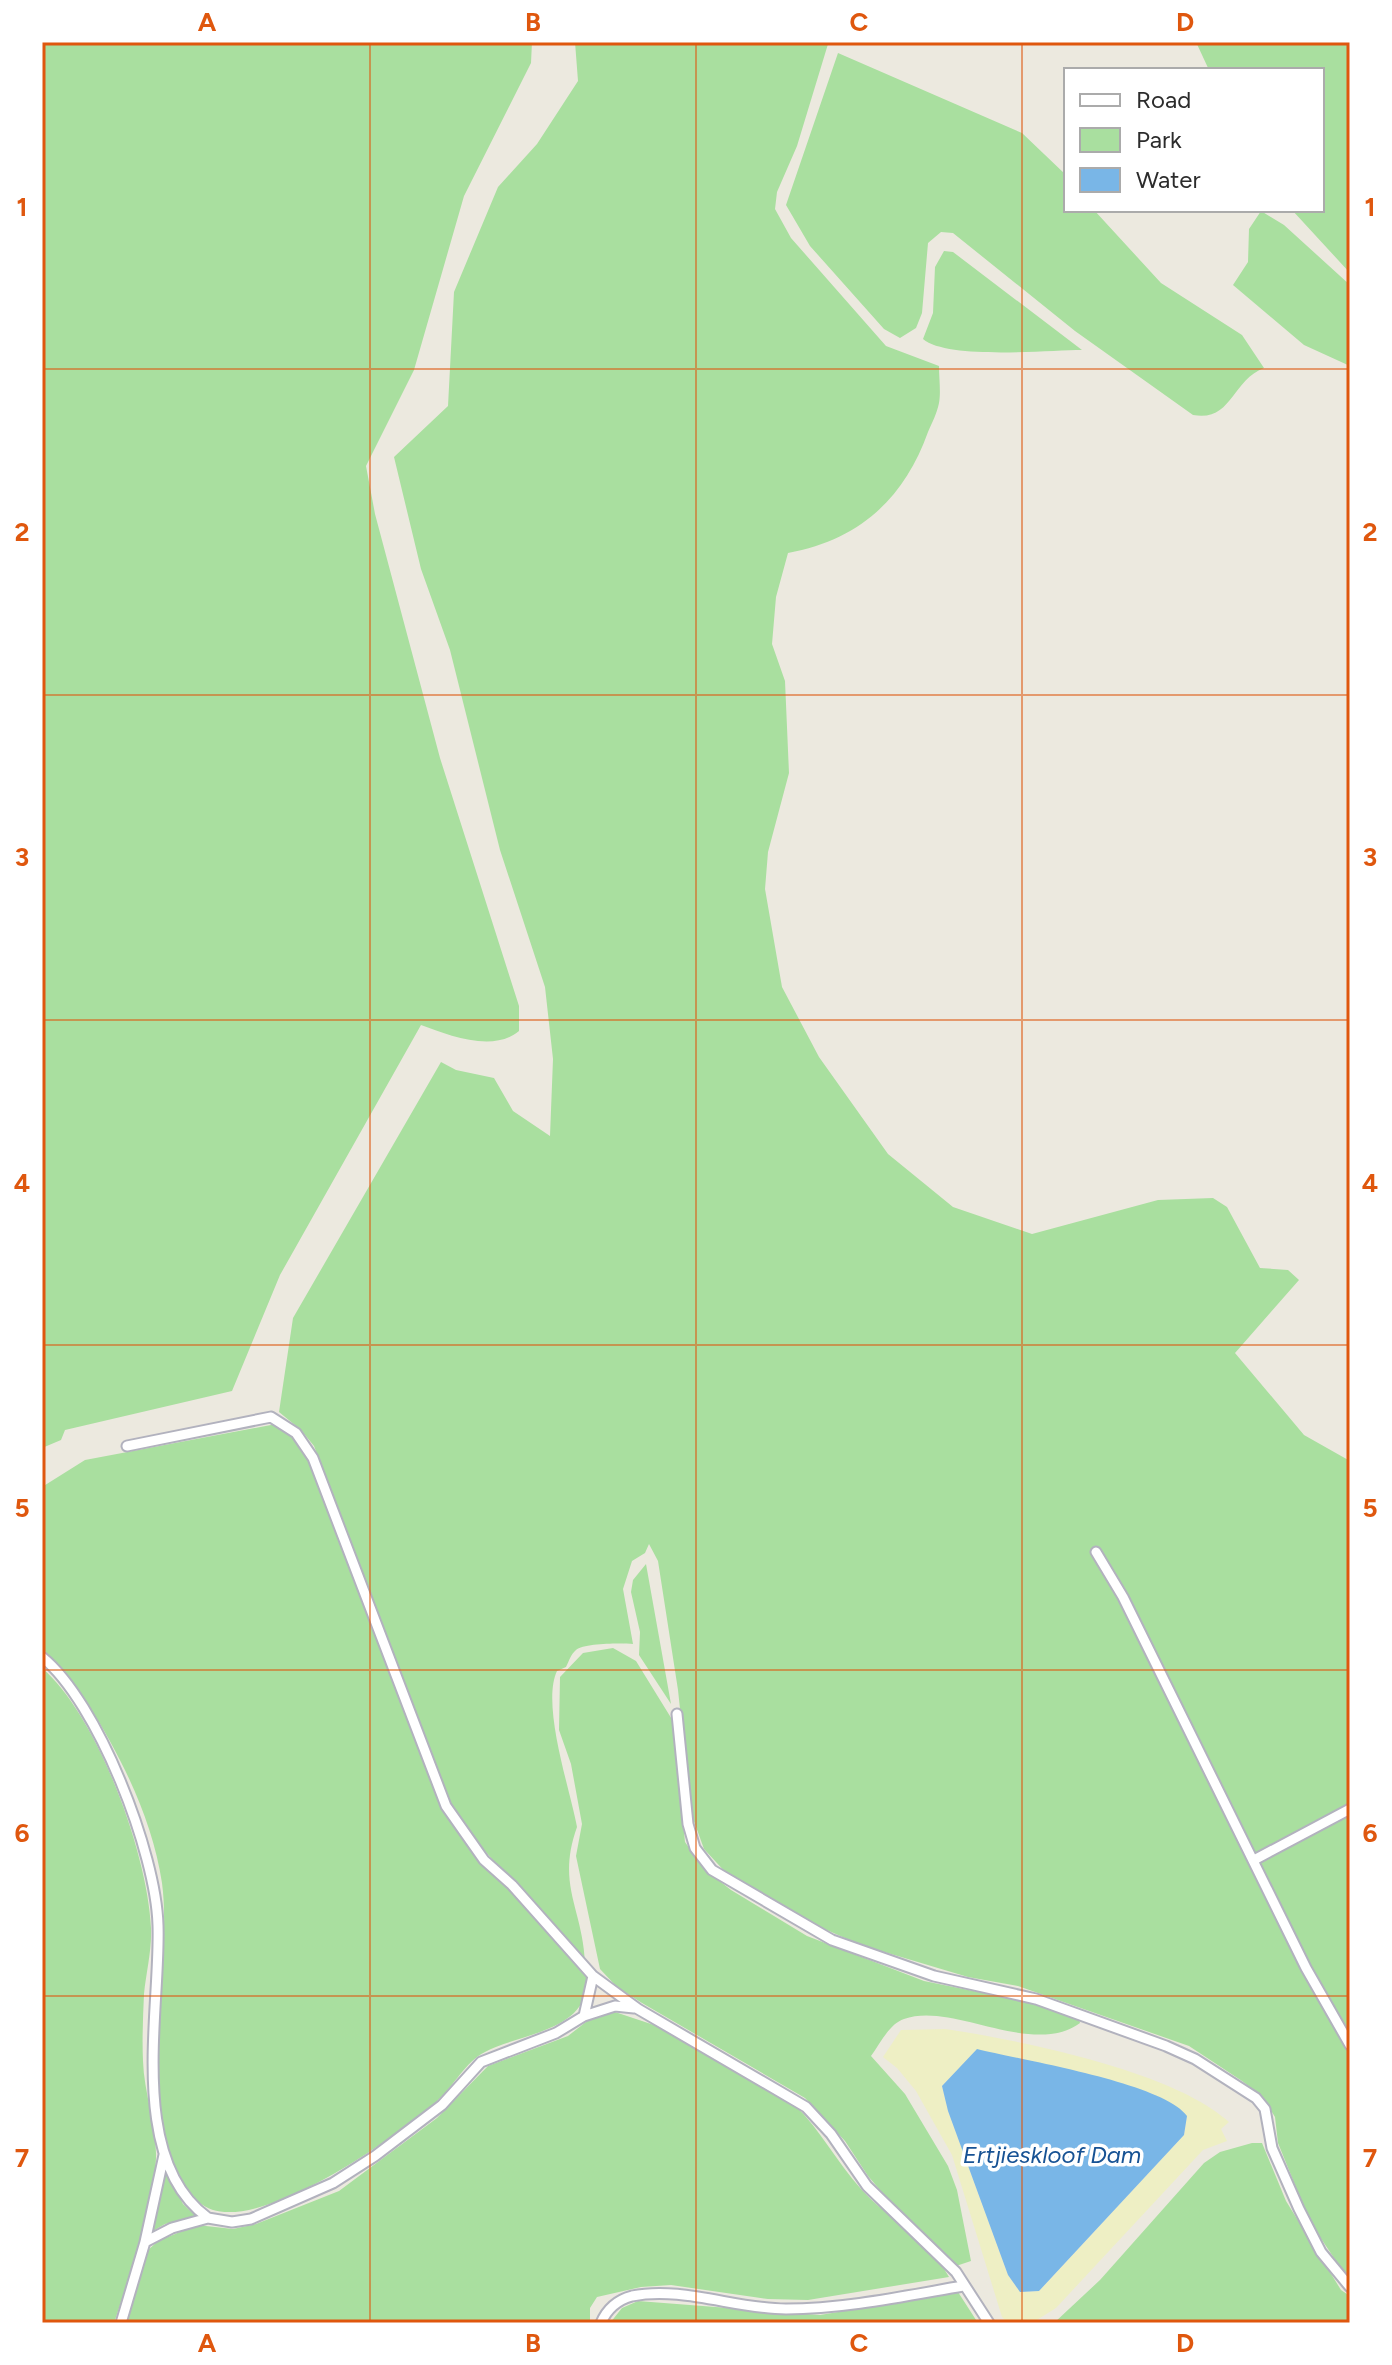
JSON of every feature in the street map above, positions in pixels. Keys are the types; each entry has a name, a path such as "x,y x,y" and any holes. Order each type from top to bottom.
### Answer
{"street":[{"path":"127,1446 271,1417 296,1433 313,1458 446,1806 484,1860 512,1885 593,1976 638,2009 806,2107 831,2134 867,2186 956,2272 989,2323"},
{"path":"1096,1552 1123,1597 1306,1968 1350,2045"},
{"path":"42,1657 76,1697 126,1792 150,1865 158,1925 152,2069 165,2149 185,2197 208,2218"},
{"path":"677,1714 688,1824 695,1848 712,1870 832,1940 934,1976 1036,1999 1166,2046 1195,2059 1256,2098 1265,2109 1272,2148 1299,2209 1321,2252 1350,2287"},
{"path":"1254,1860 1350,1809"},
{"path":"584,2016 593,1976"},
{"path":"145,2242 172,2228 208,2218 232,2222 251,2219 333,2183 375,2156 442,2105 481,2062 556,2033 584,2016 615,2006 638,2009"},
{"path":"121,2323 145,2242 165,2149"},
{"path":"601,2323 607,2311 633,2296 657,2294 784,2309 963,2286"}],"green space":[{"path":"42,42 532,42 531,63 464,196 414,370 366,466 375,514 440,758 519,1006 519,1031 497,1041 484,1041 457,1037 421,1025 280,1275 232,1391 65,1430 61,1440 42,1448"},
{"path":"575,42 828,44 797,146 777,192 775,209 791,238 886,346 939,366 938,407 906,477 876,513 857,527 813,547 788,553 776,597 772,644 785,681 789,773 768,852 765,889 782,987 819,1057 888,1154 953,1207 1032,1234 1158,1200 1213,1198 1227,1207 1260,1268 1288,1270 1299,1280 1235,1353 1304,1435 1350,1461 1350,2282 1310,2222 1278,2143 1275,2117 1263,2097 1189,2046 1018,1986 968,1977 861,1945 813,1924 728,1875 704,1849 691,1813 678,1690 658,1561 649,1544 645,1553 632,1561 623,1589 633,1644 603,1644 576,1650 566,1667 557,1671 553,1686 554,1725 577,1827 569,1865 585,1964 469,1833 450,1803 314,1446 301,1430 279,1412 293,1318 441,1062 456,1070 494,1078 513,1111 550,1136 553,1059 545,987 500,850 450,650 421,569 394,457 448,406 454,292 498,187 537,144 578,81"},
{"path":"1196,42 1350,42 1350,273 1294,212 1324,212 1324,68 1208,68"},
{"path":"838,53 1022,133 1064,173 1064,212 1096,212 1161,283 1242,335 1264,368 1244,382 1224,407 1206,416 1193,415 1075,331 953,233 941,232 928,243 922,313 916,328 900,338 884,329 810,246 786,205"},
{"path":"1263,212 1284,225 1350,285 1350,366 1304,345 1233,285 1248,262 1249,229"},
{"path":"944,251 953,252 1082,350 975,352 936,346 923,339 933,313 935,267"},
{"path":"276,1424 288,1431 308,1460 441,1807 483,1866 510,1891 586,1977 585,1995 578,2009 566,2020 478,2056 438,2100 359,2159 286,2198 251,2209 221,2212 199,2202 177,2173 165,2136 159,2095 158,2050 164,1919 162,1883 144,1813 89,1706 71,1679 43,1648 40,1598 42,1487 85,1460"},
{"path":"646,1564 671,1704 639,1655 640,1632 631,1592 633,1580"},
{"path":"613,1648 636,1661 673,1721 685,1842 703,1868 731,1890 807,1936 924,1981 1023,2001 1079,2019 1080,2023 1061,2032 1039,2035 923,2015 904,2019 894,2025 871,2056 905,2094 948,2166 957,2190 971,2261 956,2266 898,2211 868,2176 845,2141 805,2098 642,2003 617,1987 600,1969 576,1856 582,1824 571,1764 559,1730 560,1677 583,1653"},
{"path":"42,1668 63,1690 100,1752 130,1826 148,1898 151,1936 144,1994 143,2053 156,2158 146,2220 114,2323 42,2323"},
{"path":"615,2012 654,2025 795,2105 861,2189 931,2252 949,2277 808,2300 768,2299 671,2285 641,2287 597,2297 590,2308 590,2323 127,2323 147,2251 158,2241 197,2225 233,2229 256,2224 339,2191 437,2118 488,2066 568,2036 591,2018"},
{"path":"1262,2143 1286,2201 1341,2290 1350,2296 1350,2323 1054,2323 1100,2280 1204,2163 1220,2152"},
{"path":"166,2168 183,2204 197,2217 165,2224 151,2232"},
{"path":"958,2292 978,2323 610,2323 622,2308 638,2301 820,2315"}],"sand":[{"path":"945,2029 976,2034 1094,2060 1134,2073 1204,2104 1229,2122 1221,2129 1227,2141 1203,2150 1056,2308 1032,2323 1008,2323 1002,2317 952,2155 916,2091 883,2057 901,2030","holes":["977,2050 1187,2116 1184,2135 1039,2291 1020,2292 1008,2275 948,2111 942,2086"]}],"water":[{"name":"Ertjieskloof Dam","path":"977,2049 1122,2083 1173,2104 1187,2116 1184,2135 1039,2291 1020,2292 1008,2275 948,2111 942,2086"}]}
